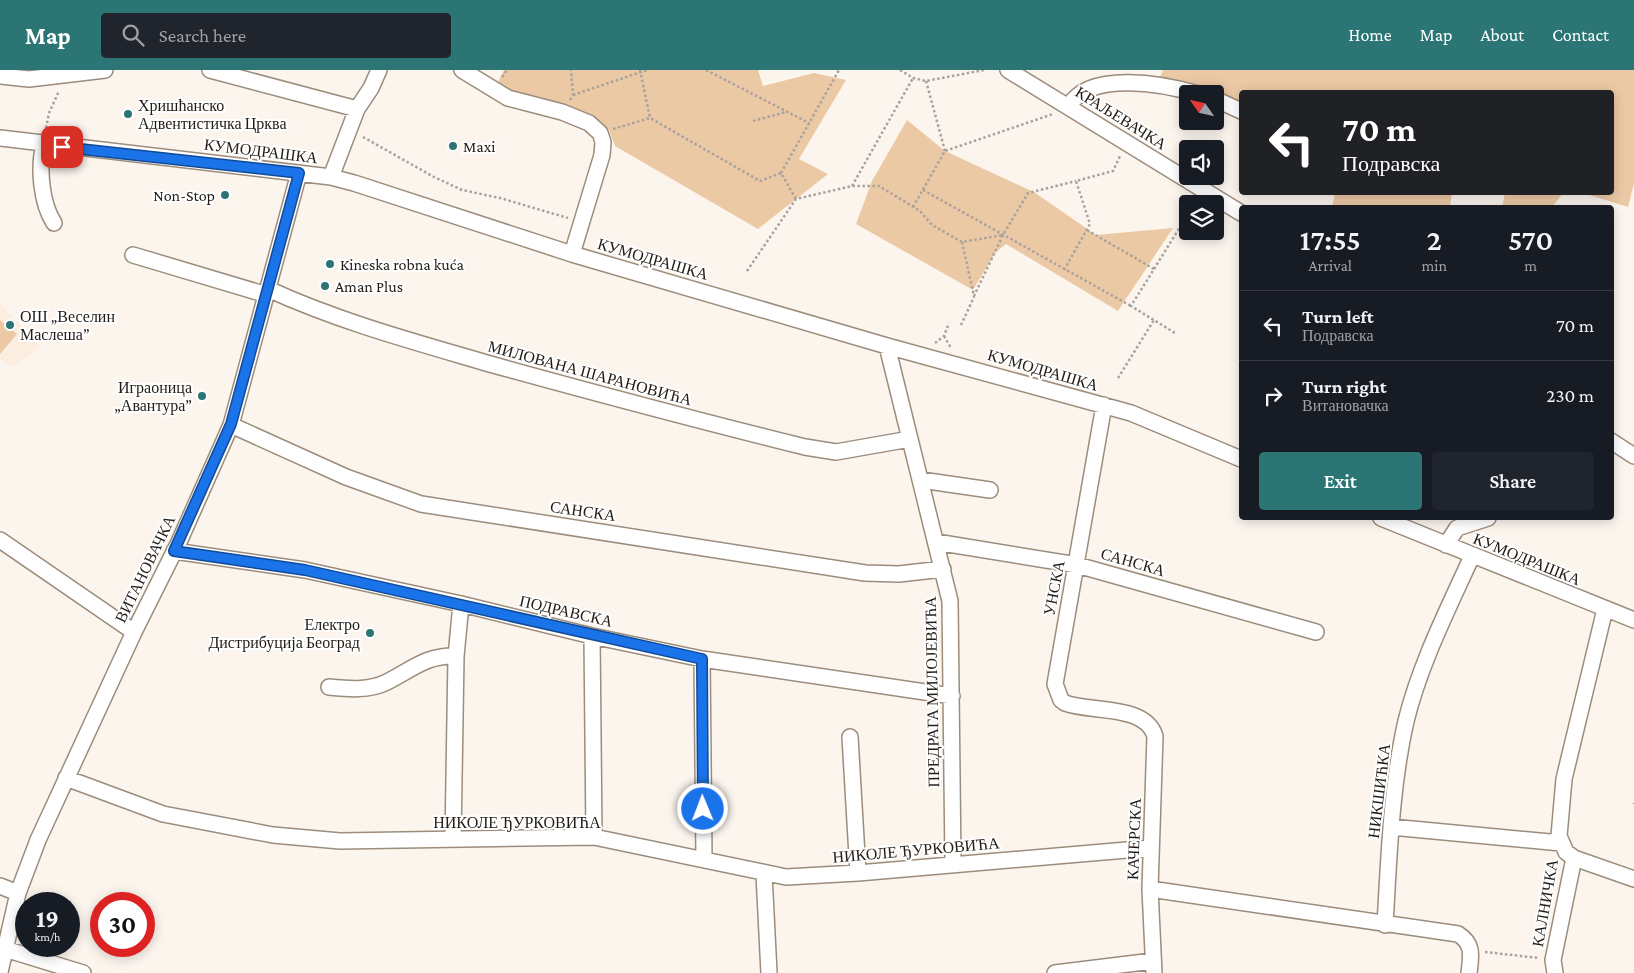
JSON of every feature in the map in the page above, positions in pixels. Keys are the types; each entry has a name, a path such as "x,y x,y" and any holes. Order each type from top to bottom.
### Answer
{"street":[{"path":"0,76 29,79 65,72 105,70"},
{"path":"210,70 357,109"},
{"path":"331,177 348,129 357,109 371,88 378,70"},
{"path":"462,70 508,98 578,117 600,132 603,142 602,155 572,254"},
{"name":"КРАЉЕВАЧКА","path":"1008,70 1239,212"},
{"path":"1069,106 1073,98 1085,90 1117,82 1179,90"},
{"path":"1224,103 1239,110"},
{"name":"КУМОДРАШКА","path":"0,138 44,145 331,177 572,254 887,346 1104,405 1148,420 1239,458"},
{"path":"44,145 42,153 44,194 46,206 54,223"},
{"name":"ВИТАНОВАЧКА","path":"18,892 38,840 66,778 174,551 231,424 299,173"},
{"name":"МИЛОВАНА ШАРАНОВИЋА","path":"133,254 268,292 370,329 617,399 798,446 836,452 910,439"},
{"name":"ПРЕДРАГА МИЛОЈЕВИЋА","path":"887,346 951,607 952,865"},
{"name":"УНСКА","path":"1104,405 1056,669 1055,684 1060,700 1069,705 1135,715"},
{"name":"САНСКА","path":"231,424 346,476 420,504 865,573 899,574 943,569"},
{"path":"1614,443 1634,456"},
{"path":"921,480 990,490"},
{"name":"КУМОДРАШКА","path":"1386,520 1634,620"},
{"path":"1446,545 1457,528 1478,520"},
{"path":"0,540 134,632"},
{"name":"САНСКА","path":"936,542 1076,565 1316,632"},
{"name":"ПОДРАВСКА","path":"174,551 305,570 461,604 592,636 702,659 952,696"},
{"name":"НИКШИЋКА","path":"1385,925 1391,827 1401,744 1416,689 1472,556"},
{"path":"453,839 456,656 461,604"},
{"path":"1391,827 1561,843 1559,828 1564,779 1598,631 1605,609"},
{"path":"592,636 594,837"},
{"path":"329,687 368,688 387,682 430,658 439,655 456,656"},
{"path":"702,659 704,859"},
{"name":"КАЧЕРСКА","path":"1135,715 1150,725 1155,736 1150,848 1154,967"},
{"path":"850,737 858,873"},
{"name":"НИКОЛЕ ЂУРКОВИЋА","path":"66,778 163,814 273,836 340,841 594,837 704,859 764,874 786,877 858,873 1150,848"},
{"name":"КАЛНИЧКА","path":"1554,966 1574,858 1561,843"},
{"path":"1574,858 1634,879"},
{"path":"764,874 769,973"},
{"path":"0,886 15,892"},
{"path":"1150,888 1385,925 1458,934 1466,939 1471,950 1469,973"},
{"name":"ВИТАНОВАЧКА","path":"0,972 15,906"},
{"path":"5,948 83,973"},
{"path":"1055,973 1154,967"}],"path":[{"path":"562,112 573,95 571,70"},
{"path":"573,95 647,70"},
{"path":"706,70 809,123"},
{"path":"600,132 650,118 760,181 781,173 839,70"},
{"path":"900,70 913,78 926,81 984,70"},
{"path":"641,71 650,118"},
{"path":"44,145 49,113 65,72"},
{"path":"852,186 913,78"},
{"path":"926,81 945,151"},
{"path":"753,121 786,112"},
{"path":"913,207 945,151 1055,114"},
{"path":"348,129 434,177 462,190 500,198 582,222"},
{"path":"961,325 1003,236 1028,194 1113,171 1124,148"},
{"path":"781,173 796,199"},
{"path":"1064,270 1090,224 1076,180"},
{"path":"747,271 796,199 852,186 879,186 913,207 932,225 962,242 1003,236"},
{"path":"923,190 1131,306 1175,333"},
{"path":"1131,306 1179,229"},
{"path":"1087,230 1154,269"},
{"path":"962,242 974,296"},
{"path":"1118,378 1154,320"},
{"path":"944,336 949,323"},
{"path":"1471,950 1554,966"}],"shaded area":[{"path":"504,70 758,70 763,86 814,73 846,80 799,159 828,174 758,229 615,146 609,130 585,112 560,104 522,97 498,82"},
{"path":"1163,70 1634,70 1634,183 1628,207 1589,195 1614,195 1614,90 1239,90 1239,101 1224,97 1224,85 1186,85 1160,77"},
{"path":"907,120 945,151 1034,192 1096,235 1173,228 1118,311 1006,244 995,253 973,290 856,224 872,181"},
{"path":"1334,195 1452,195 1450,205 1332,205"},
{"path":"1504,195 1561,195 1554,205 1502,205"},
{"name":"ОШ „Веселин Маслеша”","path":"0,304 40,347 13,367 0,359"},
{"path":"0,320 17,334 0,354"}],"place":[{"name":"Хришћанско Адвентистичка Црква","path":"128,114"},
{"name":"Maxi","path":"453,146"},
{"name":"Non-Stop","path":"225,195"},
{"name":"Kineska robna kuća","path":"330,264"},
{"name":"Aman Plus","path":"325,286"},
{"name":"ОШ „Веселин Маслеша”","path":"10,325"},
{"name":"Играоница „Авантура”","path":"202,396"},
{"name":"Електро Дистрибуција Београд","path":"370,633"}],"route":[{"path":"62,147 299,173 244,383 231,424 208,480 174,551 305,570 451,602 592,636 702,659 703,809"}]}
